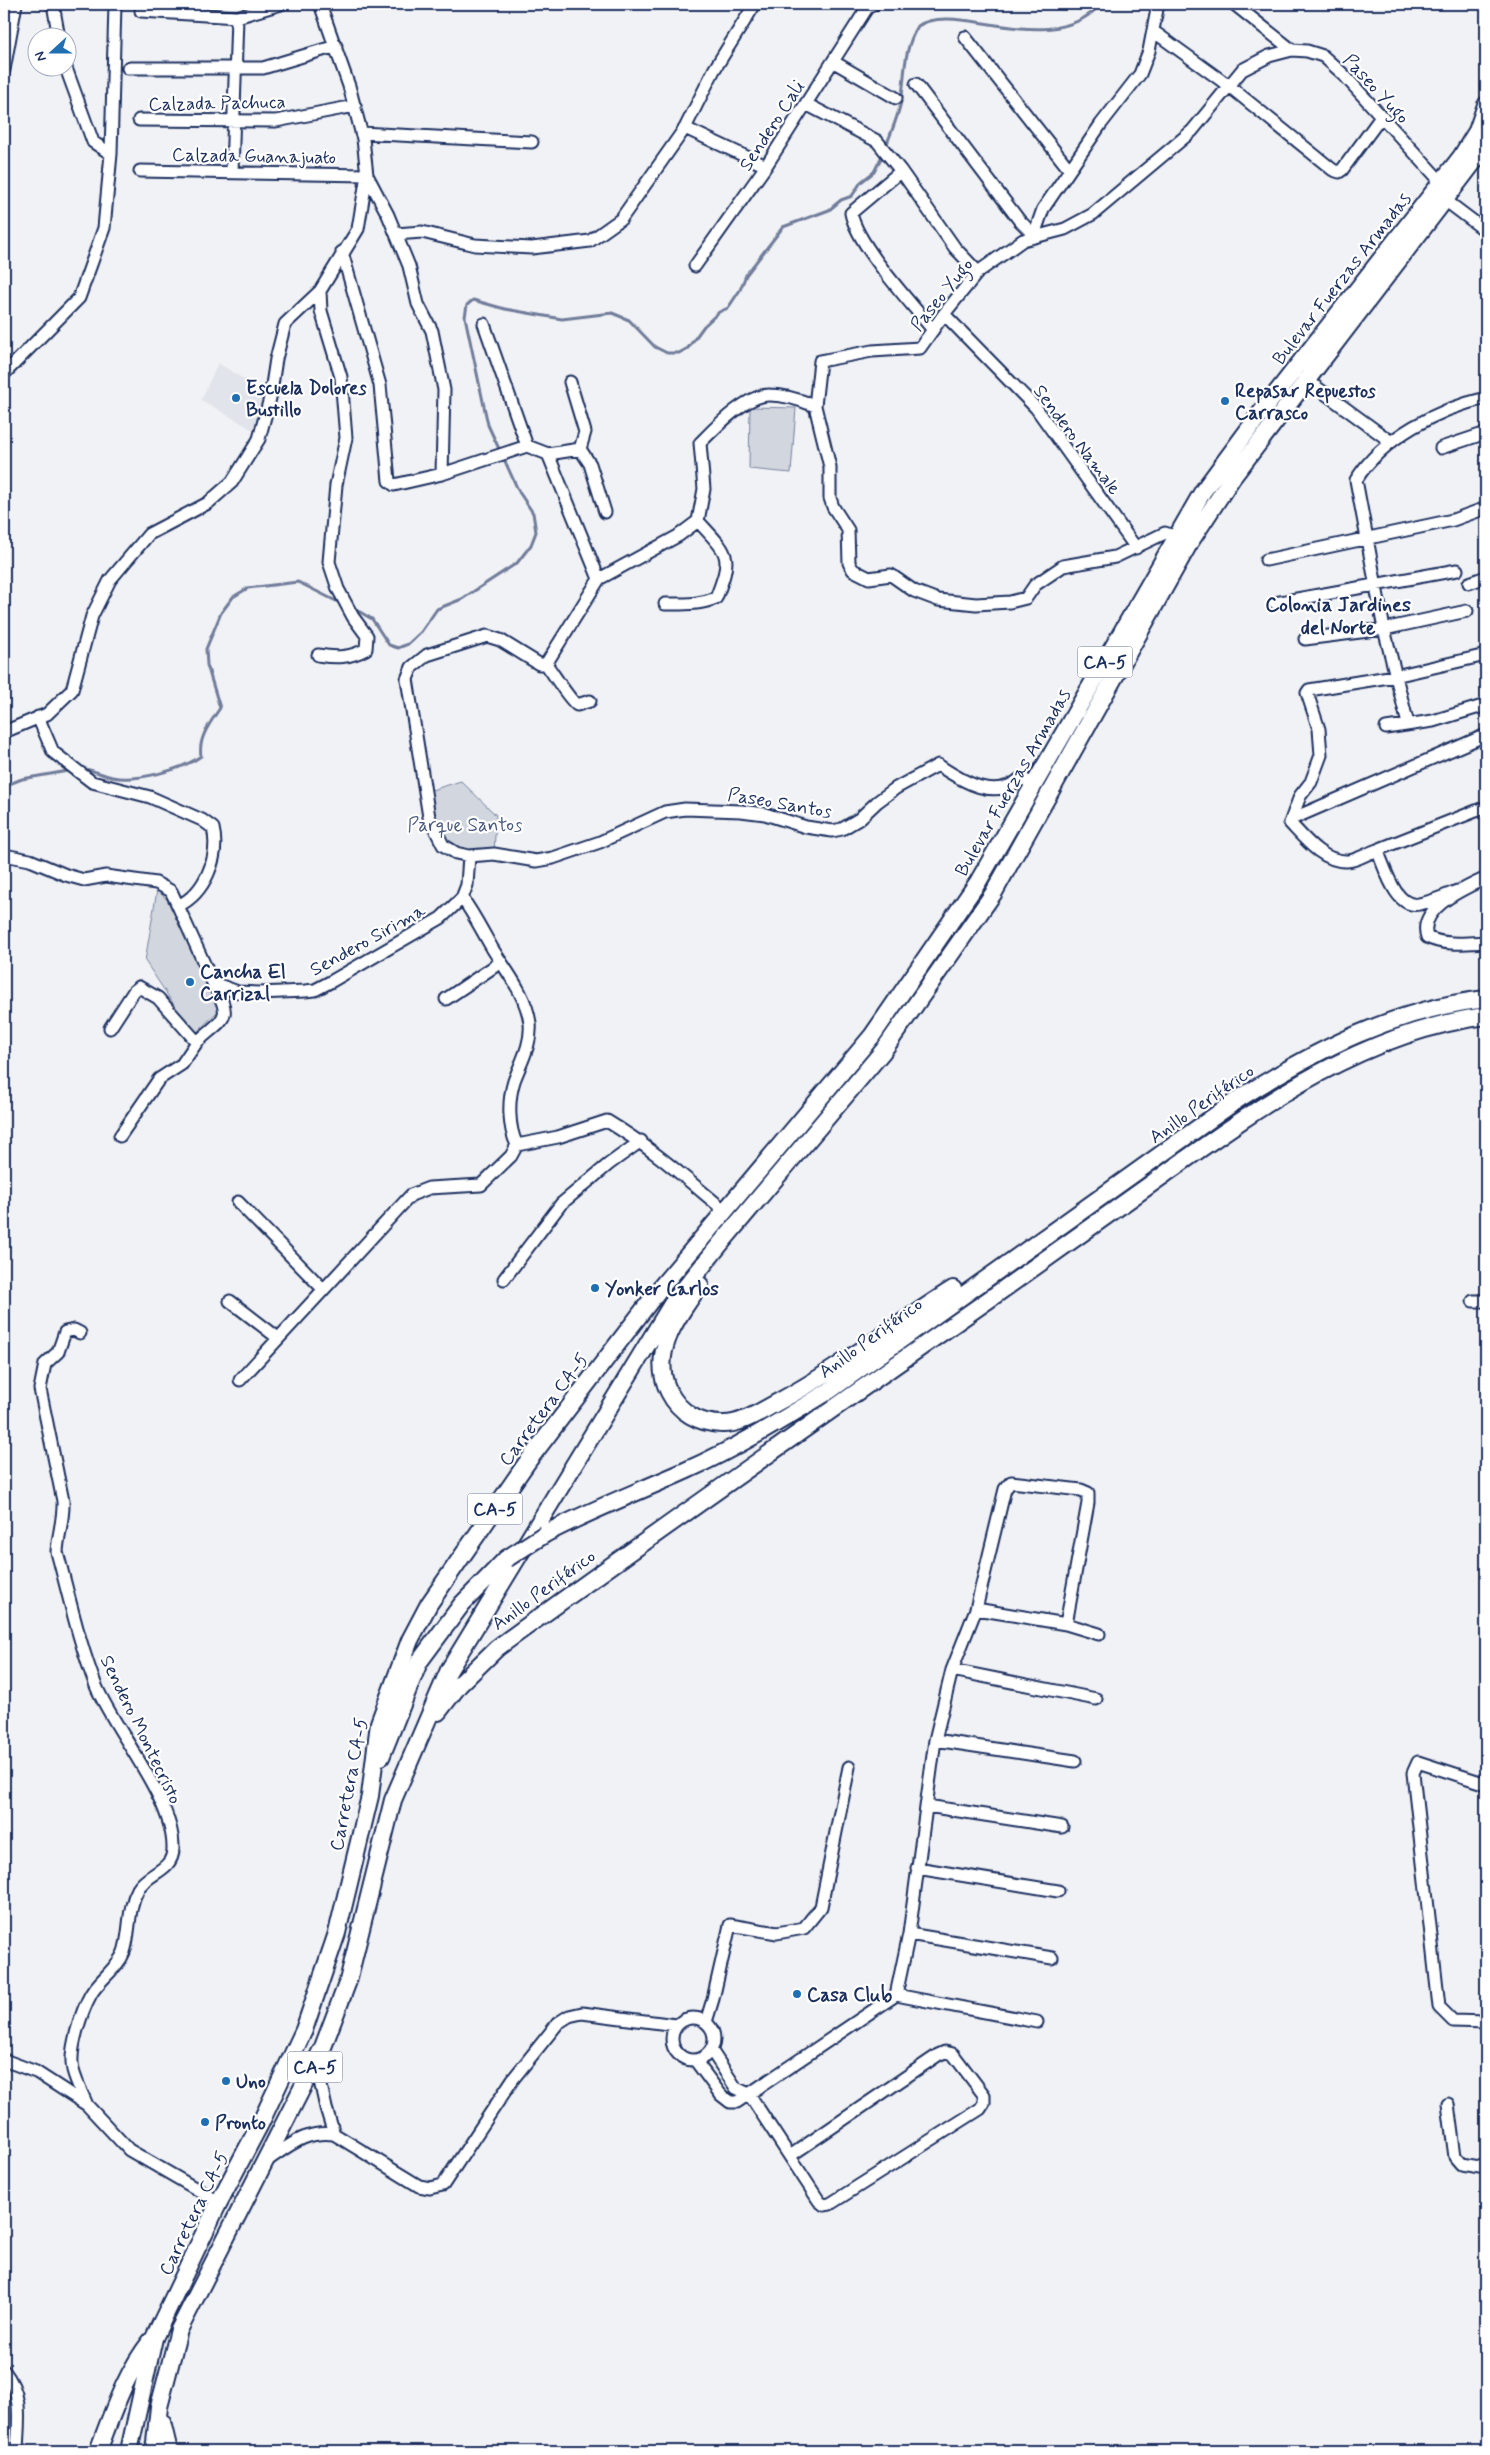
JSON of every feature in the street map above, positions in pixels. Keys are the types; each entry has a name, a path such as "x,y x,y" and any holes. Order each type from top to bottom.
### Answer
{"highway":[{"name":"Bulevar Fuerzas Armadas","path":"778,1147 805,1118 872,1036 978,882 1203,492 1263,410 1442,183 1477,131 1486,105"},
{"name":"Bulevar Fuerzas Armadas","path":"798,1150 883,1050 993,894 1190,542 1232,478 1486,146"},
{"name":"Anillo Periférico","path":"370,1796 383,1752 419,1662 462,1604 506,1559 545,1534 580,1516 686,1471 766,1430 829,1391 1240,1098 1294,1064 1339,1041 1388,1022 1435,1008 1486,999"},
{"name":"Anillo Periférico","path":"426,1727 459,1685 497,1648 775,1448 992,1297 1251,1112 1315,1074 1385,1042 1430,1028 1486,1016"},
{"name":"Carretera CA-5","path":"129,2451 154,2338 219,2202 264,2116 304,2030 337,1933 370,1796 379,1723 410,1640 429,1604 528,1461 661,1287 778,1147"},
{"path":"798,1150 684,1307 667,1338 663,1356 663,1371 668,1391 676,1403 689,1415 706,1422 723,1424 742,1420 801,1390 996,1261 1088,1206"},
{"name":"Carretera CA-5","path":"154,2451 159,2407 180,2330 232,2223 316,2063 348,1981 393,1800 449,1670 672,1304 798,1150"},
{"path":"98,2451 119,2395 135,2362 154,2338"},
{"path":"159,2407 169,2451"}],"street":[{"path":"4,70 16,4"},
{"path":"53,4 57,28"},
{"path":"4,374 79,298 104,228 111,154 115,4"},
{"path":"141,11 237,17 281,4"},
{"path":"4,732 47,714 72,690 92,616 110,580 149,534 208,502 232,482 259,439 270,398 276,359 285,324 320,291 342,252 358,229 367,175 361,133 336,46 320,4"},
{"path":"396,234 422,232 474,245 532,248 590,241 621,219 685,128 714,70 755,4"},
{"name":"Sendero Cali","path":"695,266 766,166 867,8 874,4"},
{"path":"916,84 1019,220 1034,235 1043,209 1069,169 1140,74 1149,51 1158,4"},
{"path":"1234,4 1292,50"},
{"path":"232,173 237,17"},
{"path":"1153,32 1230,86 1333,170 1339,172 1381,117"},
{"path":"965,37 1069,169"},
{"path":"128,68 236,70 263,68 336,46"},
{"name":"Paseo Yugo","path":"1177,537 1165,533 1115,557 1063,566 1035,585 1026,598 1010,602 976,604 938,600 914,591 891,575 863,576 853,570 849,563 848,530 833,507 830,498 830,467 815,406 820,361 872,351 920,348 944,314 978,272 1023,240 1034,235 1065,229 1093,214 1192,130 1249,65 1269,56 1292,50 1307,51 1323,56 1343,74 1442,183"},
{"path":"834,62 896,98"},
{"path":"70,78 93,142 111,154"},
{"path":"806,104 877,141 901,171 955,248 978,272"},
{"name":"Calzada Pachuca","path":"139,120 276,122 354,106"},
{"path":"685,128 766,166"},
{"path":"361,133 532,142"},
{"name":"Calzada Guanajuato","path":"140,170 367,175"},
{"path":"901,171 851,213 853,226 891,279 932,330"},
{"path":"367,175 410,266 418,304 432,330 442,382 442,474"},
{"path":"1445,200 1486,231"},
{"path":"342,252 380,385 388,481 394,485 442,474 526,446 548,454 580,449"},
{"path":"318,655 333,658 354,655 366,649 367,636 353,617 338,589 329,562 336,485 346,438 341,376 321,311 320,291"},
{"name":"Sendero Namale","path":"944,314 1036,408 1136,548"},
{"path":"484,324 526,446"},
{"path":"1308,381 1390,441"},
{"path":"570,382 585,432 580,449"},
{"path":"546,664 599,579 678,536 698,521 704,489 700,443 720,422 743,405 768,394 797,398 815,406"},
{"path":"1408,724 1394,676 1375,586 1356,480 1390,441 1441,413 1486,398"},
{"path":"1441,448 1486,434"},
{"path":"580,449 590,464 605,512"},
{"path":"548,454 599,579"},
{"path":"1266,560 1453,520 1486,508"},
{"path":"665,604 704,603 716,598 727,570 726,557 698,521"},
{"path":"1275,603 1457,570"},
{"path":"1469,583 1486,578"},
{"path":"1305,639 1384,629 1467,611"},
{"path":"517,1145 512,1136 510,1098 514,1080 527,1050 530,1023 526,1006 516,984 462,898 467,885 469,856 456,853 443,845 429,817 407,679 412,667 427,655 487,636 500,640 539,664 546,664"},
{"path":"1290,823 1300,796 1311,782 1321,755 1319,729 1307,693 1309,690 1394,676 1486,655"},
{"path":"546,664 562,684 572,702 577,704 590,701"},
{"path":"1386,728 1433,721 1486,705"},
{"path":"38,717 53,752 92,782 150,797 202,820 213,828 216,841 215,855 203,884 190,901 178,906"},
{"path":"1290,823 1294,818 1486,735"},
{"name":"Paseo Santos","path":"469,856 494,854 536,861 553,858 600,842 665,812 685,809 741,810 765,814 806,827 832,831 842,829 854,822 896,788 938,765 982,788 1004,789 1012,786 1021,778 1034,784"},
{"path":"1290,823 1312,847 1330,858 1348,861 1486,807"},
{"path":"1377,850 1397,893 1404,901 1411,905 1420,904 1457,891 1486,878"},
{"path":"4,855 30,860 66,875 84,880 106,876 156,883 171,891 226,1006 225,1015 197,1042 182,1064 160,1079 120,1136"},
{"path":"1457,891 1427,919 1424,928 1426,937 1433,940 1457,943 1486,942"},
{"name":"Sendero Sirima","path":"214,982 238,992 315,990 416,934 441,918 462,898"},
{"path":"446,999 501,962"},
{"path":"110,1028 134,991 139,987 158,998 197,1042"},
{"path":"517,1145 558,1137 607,1121 641,1141 724,1210"},
{"path":"504,1278 561,1204 609,1164 641,1141"},
{"path":"240,1380 411,1196 429,1188 481,1184 511,1156 517,1145"},
{"path":"238,1202 323,1289"},
{"path":"230,1301 278,1338"},
{"path":"1473,1301 1486,1301"},
{"name":"Sendero Montecristo","path":"80,1333 74,1330 65,1332 58,1352 45,1364 40,1389 63,1501 64,1516 58,1535 57,1552 83,1649 97,1687 114,1721 141,1763 163,1807 173,1837 174,1851 170,1862 142,1882 137,1890 128,1919 124,1952 91,1994 76,2035 71,2054 73,2069 87,2105"},
{"path":"695,2060 721,2094 730,2102 737,2102 896,1995 908,1934 935,1740 952,1670 976,1608 1005,1489 1011,1482 1081,1490 1088,1493 1088,1503 1066,1624"},
{"path":"976,1608 1066,1624 1099,1634"},
{"path":"952,1670 1096,1698"},
{"path":"935,1740 1075,1761"},
{"path":"1486,1784 1418,1762 1413,1773 1440,2007 1452,2021 1486,2022"},
{"path":"706,2022 714,1999 730,1925 776,1934 804,1928 821,1908 848,1767"},
{"path":"926,1806 1062,1826"},
{"path":"917,1868 1058,1891"},
{"path":"908,1934 1052,1958"},
{"path":"896,1995 1037,2022"},
{"path":"266,2161 309,2134 321,2132 334,2134 419,2186 430,2188 442,2184 513,2079 558,2022 569,2016 582,2013 676,2025 690,2017 706,2022 712,2028 714,2036 711,2050 703,2058 687,2060 674,2049 671,2041 676,2025"},
{"path":"711,2050 736,2088 750,2094 819,2201 824,2205 830,2204 980,2109 984,2103 984,2095 953,2054 945,2052 790,2156"},
{"path":"4,2060 36,2072 87,2105 129,2150 219,2202"},
{"path":"316,2063 334,2134"},
{"path":"1448,2104 1454,2158 1462,2164 1486,2168"},
{"path":"4,2371 13,2382 18,2396 17,2451"}],"shaded area":[{"name":"Escuela Dolores Bustillo","path":"218,363 271,396 255,431 201,400"}],"green space":[{"path":"750,407 796,408 791,473 749,469"},
{"name":"Parque Santos","path":"461,781 496,815 494,854 484,857 443,845 425,792"},
{"path":"157,890 176,908 226,1003 194,1035 145,961"}],"waterway":[{"path":"886,146 901,102 910,43 918,26 934,20 955,19 1031,29 1057,27 1080,20 1101,4"},
{"path":"1299,4 1320,4"},
{"path":"500,451 488,425 465,317 467,305 473,300 505,309 562,319 612,313 629,320 655,347 667,353 679,353 688,348 704,326 719,312 728,308 740,290 746,275 783,227 829,210 841,200 852,196 861,182 874,172 883,154"},
{"path":"353,608 372,619 389,645 398,648 408,644 421,632 437,609 462,599 517,563 531,545 536,532 533,513 519,492 503,457"},
{"path":"86,769 112,777 133,778 171,770 201,756 203,737 220,708 207,665 206,649 221,613 233,597 248,588 298,582 342,604"},
{"path":"4,786 22,779 68,771"}],"place":[{"name":"Escuela Dolores Bustillo","path":"236,398"},
{"name":"Repasar Repuestos Carrasco","path":"1225,401"},
{"name":"Cancha El Carrizal","path":"190,982"},
{"name":"Yonker Carlos","path":"595,1288"},
{"name":"Casa Club","path":"797,1994"},
{"name":"Uno","path":"226,2081"},
{"name":"Pronto","path":"205,2122"}],"district":[{"name":"Colonia Jardines del Norte","path":"1338,616"}]}
